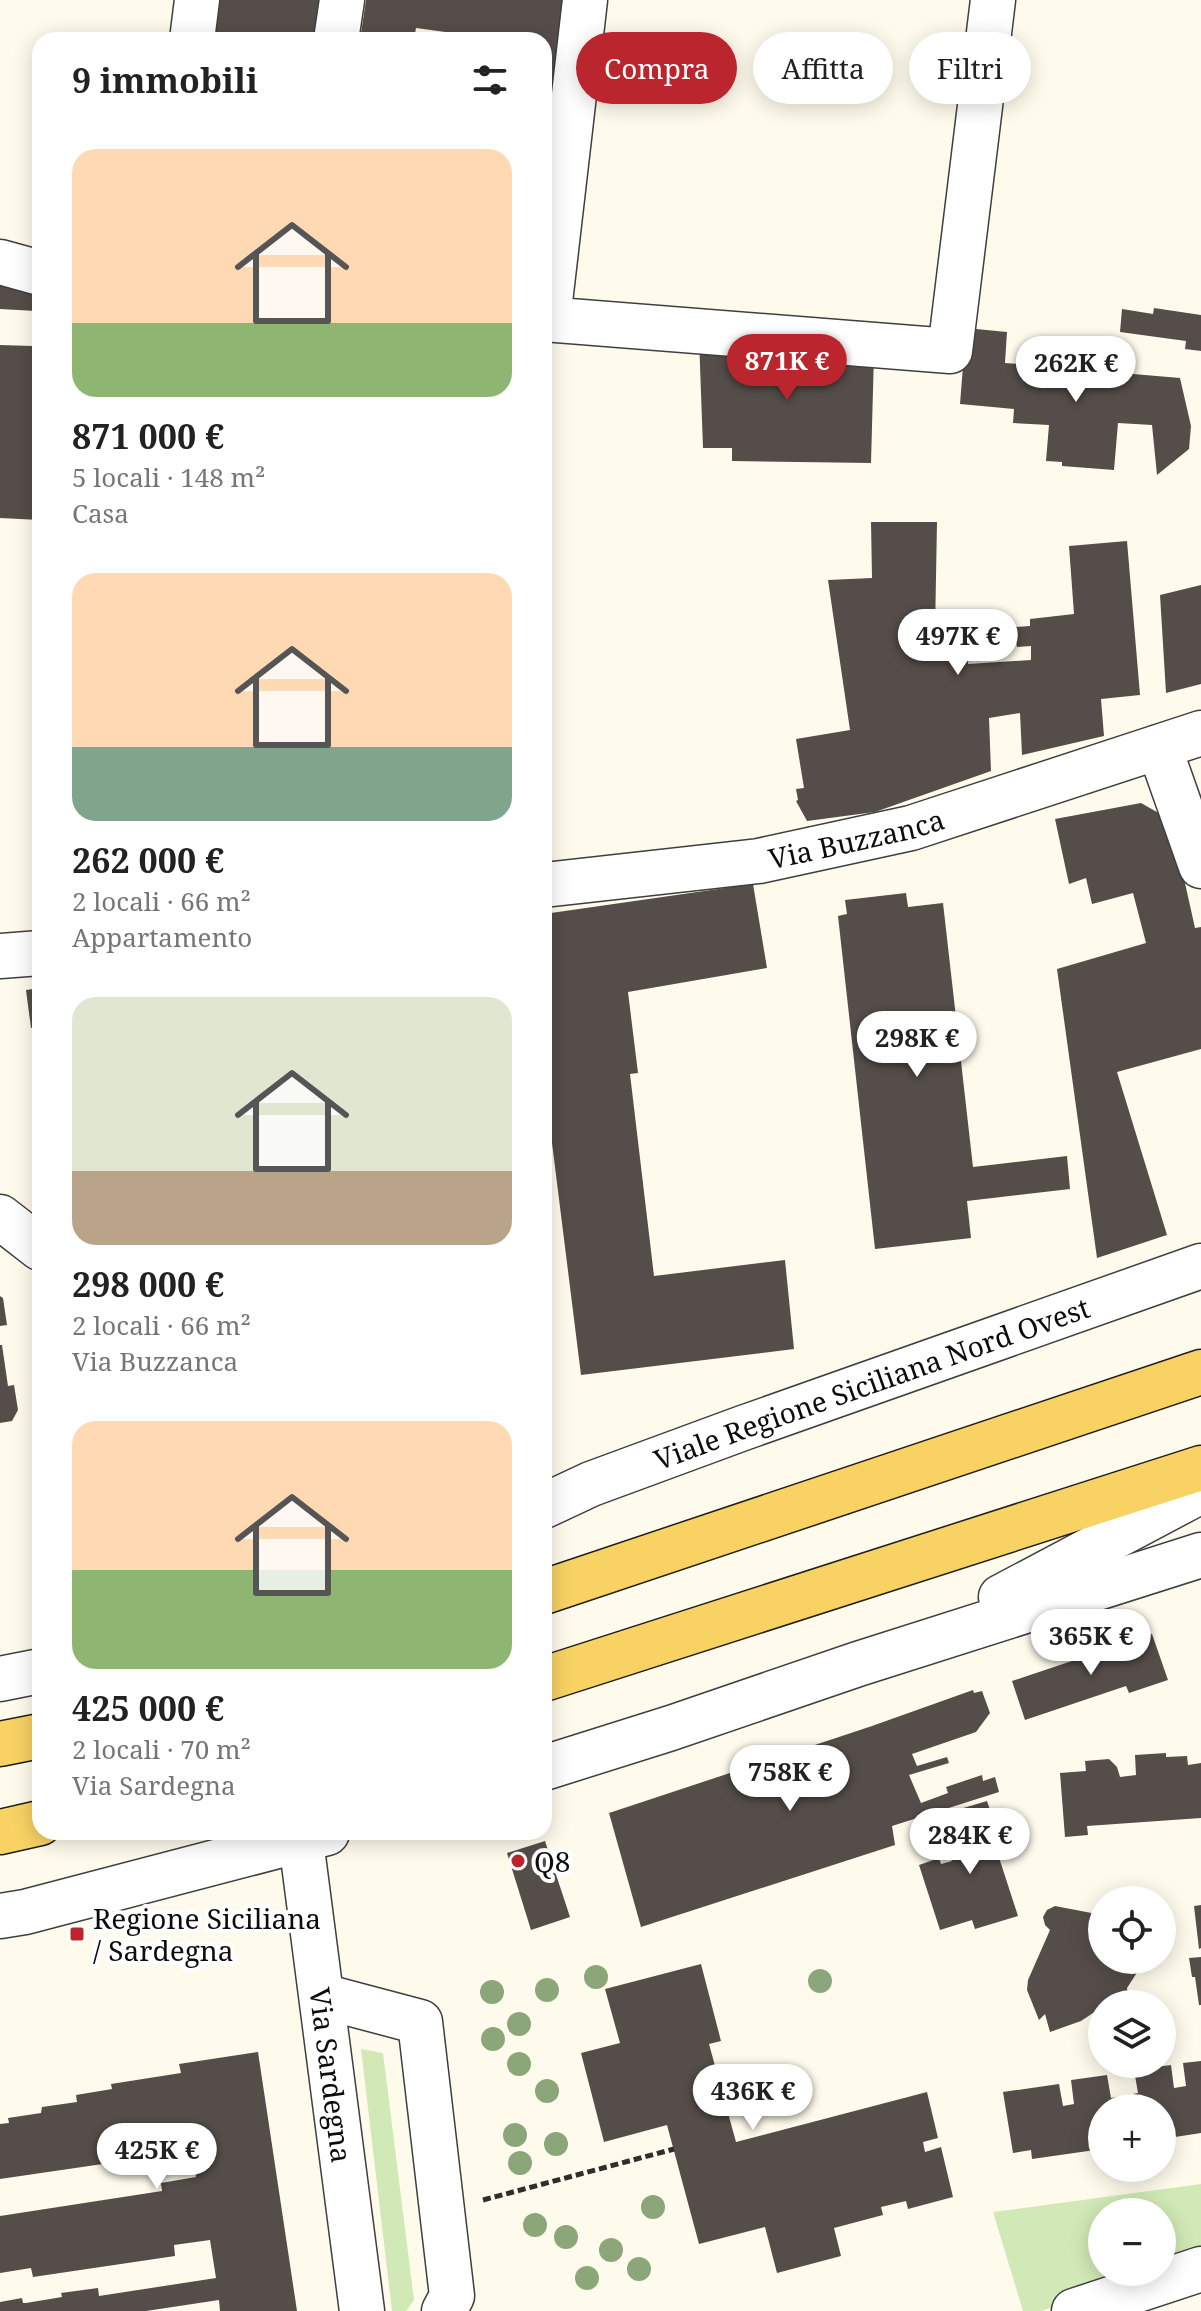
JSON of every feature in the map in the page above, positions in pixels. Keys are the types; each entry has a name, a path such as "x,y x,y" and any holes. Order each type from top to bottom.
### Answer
{"main road":[{"path":"552,1589 1201,1372"},
{"path":"552,1676 1201,1468"},
{"path":"0,1744 32,1738"},
{"path":"0,1832 32,1825"}],"street":[{"path":"193,32 197,0"},
{"path":"337,32 342,0"},
{"path":"552,270 585,0"},
{"path":"552,319 950,351 993,0"},
{"path":"0,262 32,271"},
{"name":"Via Buzzanca","path":"552,884 759,861 911,828 1201,733"},
{"path":"1159,747 1201,866"},
{"path":"0,956 32,954"},
{"path":"0,1217 32,1242"},
{"name":"Viale Regione Siciliana Nord Ovest","path":"554,1496 1201,1266"},
{"path":"1073,1414 1201,1354"},
{"path":"858,1664 956,1621 1201,1491"},
{"path":"552,1766 1201,1555"},
{"path":"0,1679 32,1673"},
{"path":"0,1916 300,1840"},
{"name":"Via Sardegna","path":"315,1840 322,1996 362,2311"},
{"path":"322,1996 420,2022 452,2296 444,2311"},
{"path":"1074,2311 1201,2269"}],"path":[{"path":"476,2202 674,2149"}],"green space":[{"path":"361,2049 383,2053 414,2300 406,2311 392,2311"},
{"path":"1201,2184 1201,2258 1176,2266 1176,2198 1097,2198"},
{"path":"1088,2199 1088,2286 1116,2286 1041,2311 1023,2311 993,2212"}],"building":[{"path":"214,0 319,0 315,32 210,32"},
{"path":"366,0 569,0 552,118 552,32 445,32 416,28 415,32 361,32"},
{"path":"0,270 32,279 32,311 0,309"},
{"path":"1154,308 1201,315 1201,351 1185,349 1186,341 1120,332 1122,309 1153,314"},
{"path":"966,328 1007,332 1005,363 1180,378 1191,426 1189,449 1157,475 1152,425 1118,423 1114,470 1062,466 1062,462 1046,461 1049,425 1013,423 1014,409 960,404"},
{"path":"699,338 874,354 871,463 732,461 732,448 703,448"},
{"path":"0,345 32,346 32,520 0,518"},
{"path":"871,522 937,522 935,632 968,631 968,664 1031,660 1031,646 1017,647 1014,627 1030,626 1030,619 1074,614 1069,546 1127,541 1140,695 1101,699 1104,736 1022,755 1020,713 989,718 991,771 875,812 807,821 796,801 796,789 804,788 796,739 850,730 828,580 872,578"},
{"path":"1201,585 1201,684 1166,693 1160,595"},
{"path":"1141,803 1171,820 1195,928 1201,927 1201,1049 1117,1072 1167,1235 1097,1258 1057,969 1146,943 1133,893 1092,904 1086,878 1069,884 1055,819"},
{"path":"753,884 767,968 628,992 638,1073 630,1074 654,1276 785,1260 794,1349 581,1375 552,1143 552,913"},
{"path":"906,893 908,907 943,903 973,1167 1067,1156 1070,1189 967,1201 971,1238 875,1249 838,916 847,914 845,900"},
{"path":"32,989 32,1028 31,1028 26,990"},
{"path":"0,1296 3,1298 7,1325 0,1326"},
{"path":"0,1345 8,1386 14,1385 18,1410 12,1421 0,1423"},
{"path":"1152,1634 1168,1680 1129,1693 1126,1686 1025,1720 1012,1681"},
{"path":"973,1690 974,1693 982,1691 990,1713 976,1732 912,1754 917,1766 947,1757 949,1763 909,1775 921,1803 948,1793 946,1787 982,1775 983,1781 995,1777 999,1792 892,1826 895,1845 641,1927 609,1813"},
{"path":"1166,1753 1166,1757 1187,1756 1188,1765 1201,1763 1201,1818 1087,1826 1088,1835 1065,1837 1060,1773 1086,1771 1085,1761 1109,1759 1117,1767 1120,1777 1136,1775 1135,1755"},
{"path":"987,1801 998,1834 992,1836 1018,1916 975,1929 972,1920 940,1930 919,1865 939,1858 941,1864 952,1861 944,1838 967,1830 960,1809"},
{"path":"545,1841 570,1917 531,1930 507,1853"},
{"path":"1201,1905 1201,1948 1199,1949 1194,1906"},
{"path":"1055,1906 1088,1912 1088,1974 1136,1974 1127,1990 1088,1990 1088,2016 1050,2032 1045,2014 1039,2020 1027,1990 1028,1980 1050,1930 1043,1917 1047,1910"},
{"path":"1201,1957 1201,2005 1199,2005 1189,1958"},
{"path":"701,1964 721,2041 709,2044 736,2142 927,2092 938,2138 923,2142 925,2152 941,2147 953,2197 908,2209 906,2201 881,2207 883,2215 834,2228 841,2256 777,2273 765,2227 699,2244 667,2125 604,2142 581,2053 620,2043 605,1989"},
{"path":"258,2052 297,2311 220,2311 219,2300 146,2311 0,2311 0,2302 22,2298 26,2303 62,2297 61,2293 98,2288 99,2296 216,2278 210,2240 174,2245 175,2256 33,2277 31,2268 0,2273 0,2216 162,2191 161,2183 196,2177 190,2131 157,2136 159,2147 129,2151 130,2160 0,2179 0,2124 9,2123 8,2118 41,2113 42,2107 77,2102 76,2095 112,2089 111,2084 181,2073 179,2064"},
{"path":"1201,2061 1201,2133 1176,2137 1176,2094 1133,2094 1138,2093 1135,2078 1173,2078 1174,2088 1186,2086 1183,2063"},
{"path":"1108,2078 1110,2094 1088,2094 1088,2151 1032,2159 1031,2150 1013,2153 1003,2092 1059,2084 1063,2106 1074,2104 1071,2080"}],"place":[{"name":"Q8","path":"518,1861"},
{"name":"Regione Siciliana / Sardegna","path":"77,1934"}]}
